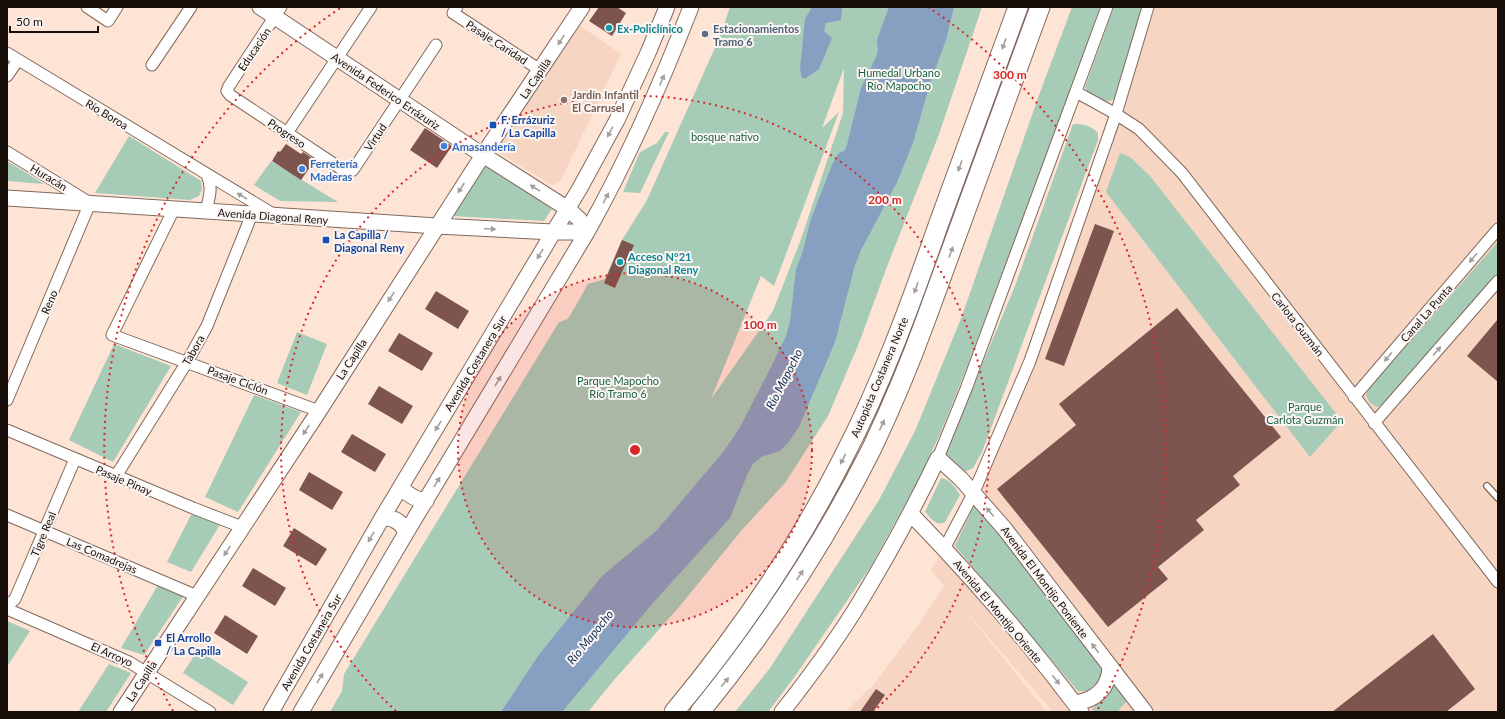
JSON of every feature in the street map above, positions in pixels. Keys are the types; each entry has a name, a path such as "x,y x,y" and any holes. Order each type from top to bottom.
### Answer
{"highway":[{"name":"Autopista Costanera Norte","path":"674,712 748,616 805,527 844,457 878,385 907,314 1018,7"},
{"name":"Autopista Costanera Norte","path":"700,712 755,642 793,586 828,528 872,447 892,405 918,341 1040,7"}],"street":[{"path":"87,7 108,21 117,7"},
{"path":"152,66 191,7"},
{"name":"Avenida Federico Errázuriz","path":"260,7 278,12 337,58 482,155 568,209 579,219 588,232"},
{"path":"287,133 371,7"},
{"name":"La Capilla","path":"121,712 319,411 482,155 582,7"},
{"name":"Avenida Costanera Sur","path":"271,712 382,518 568,209 617,120 648,53 666,7"},
{"path":"301,712 406,533 588,232 648,111 691,7"},
{"path":"782,712 820,662 855,610 911,514 938,458 969,382 1107,7"},
{"path":"944,549 974,492 1030,361 1116,114 1148,7"},
{"name":"Pasaje Caridad","path":"455,10 540,70"},
{"name":"Educación","path":"227,91 278,12"},
{"name":"Virtud","path":"349,172 353,170 436,45"},
{"name":"Río Boroa","path":"7,53 276,216"},
{"path":"7,76 18,60"},
{"name":"Progreso","path":"227,91 230,95 343,171 349,172"},
{"name":"Carlota Guzmán","path":"1076,92 1116,114 1139,129 1182,173 1498,582"},
{"name":"Huracán","path":"7,152 90,203"},
{"path":"206,211 211,189 207,175"},
{"name":"Avenida Diagonal Reny","path":"7,198 437,226 554,232 588,232"},
{"name":"Reno","path":"7,400 90,203"},
{"name":"Pasaje Ciclón","path":"174,209 112,335 319,411"},
{"name":"Tabora","path":"116,476 187,362 207,326 252,214"},
{"name":"Canal La Punta","path":"1354,397 1498,229"},
{"path":"1374,423 1498,281"},
{"name":"Pasaje Pinay","path":"7,430 242,527"},
{"name":"Avenida El Montijo Poniente","path":"938,458 955,472 974,492 1017,545 1145,712"},
{"name":"Tigre Real","path":"7,608 15,599 75,459"},
{"path":"401,487 412,497 426,501"},
{"name":"Avenida El Montijo Oriente","path":"911,514 998,608 1077,707"},
{"name":"Las Comadrejas","path":"7,515 197,596"},
{"path":"382,518 392,518 399,522 406,533"},
{"name":"El Arroyo","path":"7,608 116,655 147,672 210,712"},
{"path":"1077,707 1100,692 1108,681 1110,667"}],"lane":[{"path":"1487,486 1498,498"}],"shaded area":[{"path":"1155,7 1498,7 1498,712 1053,712 958,602 1047,712 845,712 874,684 919,624 944,586 931,570 980,487 1052,309"},
{"name":"Jardín Infantil El Carrusel","path":"579,25 621,54 560,182 552,185 499,153 498,146"}],"green space":[{"path":"730,7 982,7 938,137 888,264 859,343 828,416 785,483 741,531 679,607 614,680 588,712 330,712 342,691 344,674 559,322 568,319 588,284 605,279 622,240 647,200 721,34","holes":["844,68 843,113 801,239 773,311 711,399 761,276 774,286 839,112 822,128"]},
{"path":"1072,7 1100,7 1066,103 966,370 940,434 917,483 871,566 793,679 768,712 735,712 770,668 879,500 915,431 962,316 1039,95"},
{"path":"1114,7 1143,7 1118,93 1113,100 1105,102 1088,93 1085,87"},
{"path":"1073,124 1084,125 1092,128 1098,133 1098,140 982,452 973,468 964,472 945,453 1015,286"},
{"path":"665,132 669,132 640,193 623,192 640,152 657,143"},
{"path":"129,136 201,181 202,189 199,196 190,200 95,193"},
{"name":"Parque Carlota Guzmán","path":"1120,153 1130,157 1150,176 1342,421 1310,457 1106,192"},
{"path":"7,161 44,184 7,181"},
{"path":"271,161 338,202 280,201 254,185"},
{"path":"486,165 552,209 544,221 452,216"},
{"path":"1498,242 1498,273 1387,403 1377,407 1370,403 1366,396 1369,388"},
{"path":"297,332 327,344 307,395 277,383"},
{"path":"114,344 171,366 113,462 69,440"},
{"path":"254,395 301,412 238,512 205,497"},
{"path":"941,478 950,482 960,495 945,522 936,523 925,512"},
{"path":"974,506 982,510 1106,668 1105,673 1088,691 1078,691 955,546"},
{"path":"193,511 221,523 191,572 167,562"},
{"path":"158,585 184,595 144,655 121,648"},
{"path":"7,621 30,631 7,667"},
{"path":"198,650 248,682 233,705 183,673"},
{"path":"109,664 131,673 106,712 78,712"},
{"path":"1116,685 1127,701 1117,712 1094,712 1092,709"}],"water":[{"path":"812,7 842,8 841,20 826,23 824,31 832,38 819,69 806,78 802,78 800,69 805,19"},
{"name":"Río Mapocho","path":"889,7 954,7 946,40 930,83 913,143 897,182 861,250 855,265 835,342 799,427 788,443 780,451 761,457 753,464 747,475 730,518 652,604 562,712 501,712 538,656 602,576 657,530 724,451 739,429 786,336 790,322 796,269 802,254 811,219 832,165 838,154 845,150 847,145 861,88 877,55 877,40"}],"building":[{"name":"Ex-Policlínico","path":"599,7 617,7 626,13 612,36 589,21"},
{"path":"425,128 452,146 437,168 410,150"},
{"path":"286,144 301,154 303,152 315,160 301,180 272,161 278,151 280,152"},
{"path":"1095,224 1114,231 1064,366 1045,359"},
{"name":"Acceso N°21 Diagonal Reny","path":"622,240 634,245 615,288 604,283"},
{"path":"436,291 469,311 458,329 425,309"},
{"path":"1177,308 1281,437 1233,476 1240,485 1196,520 1204,530 1158,567 1168,579 1108,627 997,489 1076,425 1059,404"},
{"path":"1498,319 1498,382 1467,356"},
{"path":"399,333 433,353 422,371 388,351"},
{"path":"379,386 413,406 402,424 368,404"},
{"path":"352,434 386,454 375,472 341,452"},
{"path":"309,472 343,492 332,510 299,490"},
{"path":"294,528 327,549 316,566 283,546"},
{"path":"253,568 286,588 275,606 242,586"},
{"path":"225,615 258,636 247,654 214,633"},
{"path":"1433,634 1475,689 1446,712 1332,712"},
{"path":"876,689 885,695 873,712 860,712"}],"place":[{"name":"Ex-Policlínico","path":"609,28"},
{"name":"Estacionamientos Tramo 6","path":"705,34"},
{"name":"Jardín Infantil El Carrusel","path":"564,100"},
{"name":"F. Errázuriz / La Capilla","path":"493,125"},
{"name":"Amasandería","path":"444,146"},
{"name":"Ferretería Maderas","path":"302,169"},
{"name":"La Capilla / Diagonal Reny","path":"326,240"},
{"name":"Acceso N°21 Diagonal Reny","path":"620,262"},
{"name":"El Arrollo / La Capilla","path":"158,643"}],"park label":[{"name":"Humedal Urbano Río Mapocho","path":"899,78"},
{"name":"bosque nativo","path":"725,136"},
{"name":"Parque Mapocho Río Tramo 6","path":"618,386"}]}
